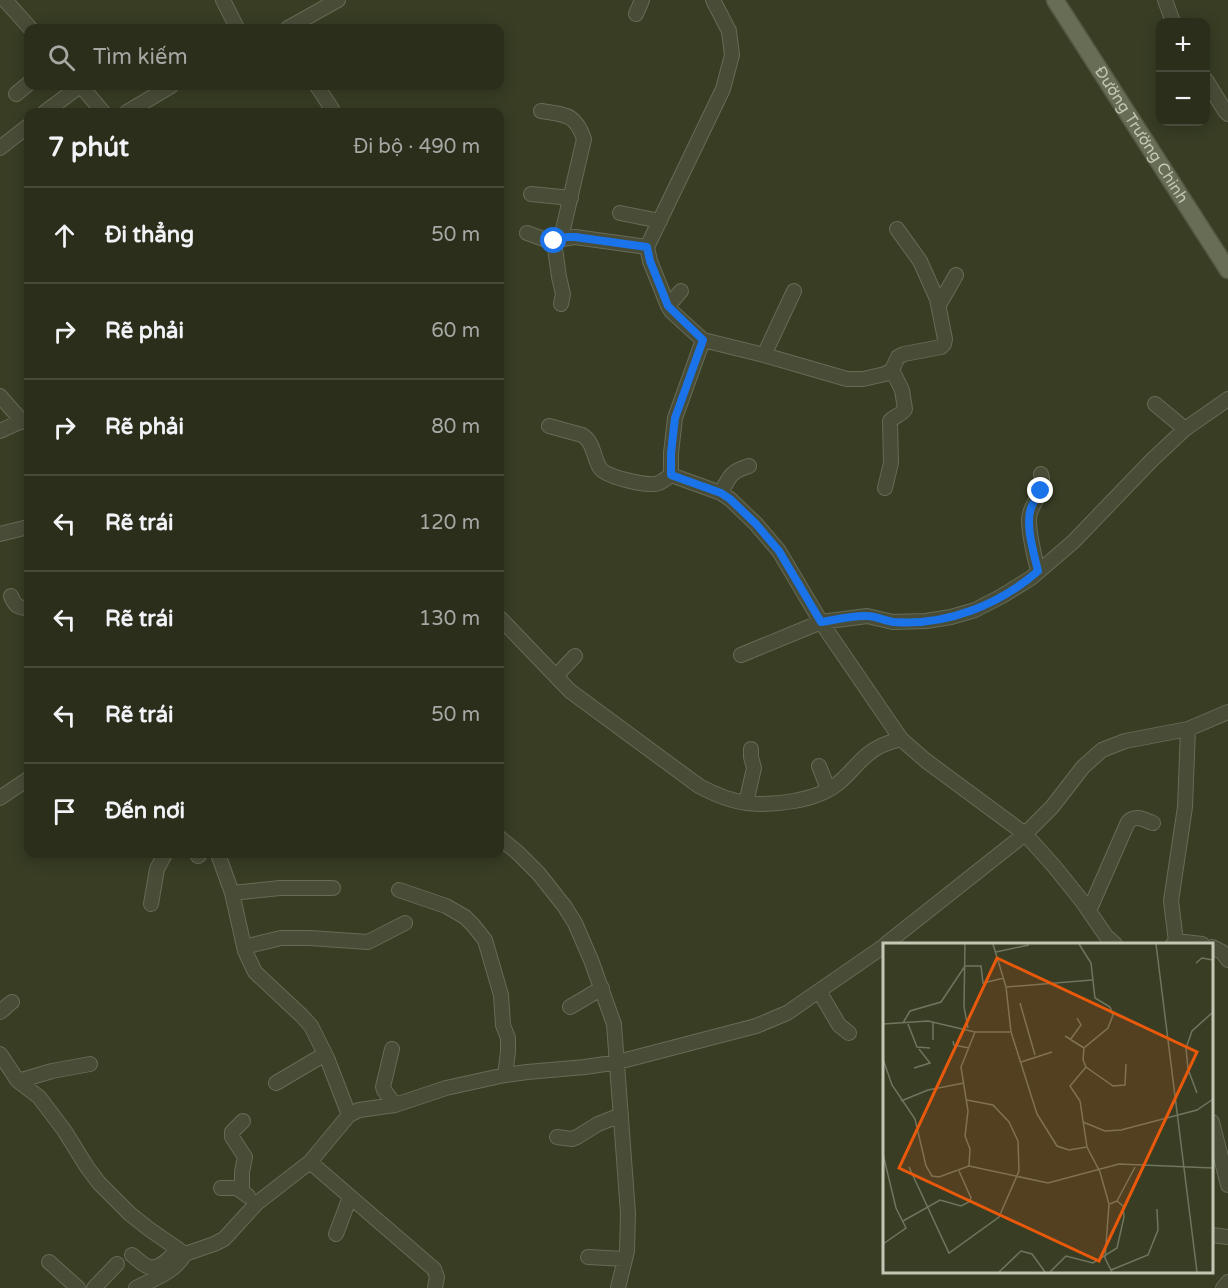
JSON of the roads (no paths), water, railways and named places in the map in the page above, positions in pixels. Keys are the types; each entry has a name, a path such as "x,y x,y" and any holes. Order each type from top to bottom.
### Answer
{"main road":[{"name":"Đường Trường Chinh","path":"1055,0 1228,270"}],"street":[{"path":"2,0 26,24"},
{"path":"223,0 235,24"},
{"path":"295,24 338,0"},
{"path":"636,14 642,0"},
{"path":"712,0 729,31 732,55 723,89 647,247 650,261 668,306 703,340 847,379 863,379 885,374 892,370 898,357 941,348 945,339 939,305 920,261 897,229"},
{"path":"1165,0 1172,18"},
{"path":"16,94 24,87"},
{"path":"1210,87 1228,114"},
{"path":"50,108 75,90"},
{"path":"84,90 99,108"},
{"path":"134,108 164,90"},
{"path":"320,90 331,108"},
{"path":"541,111 571,118 575,121 584,139 571,198 557,239 559,277 563,294 561,304"},
{"path":"0,148 24,129"},
{"path":"531,194 571,198"},
{"path":"620,213 660,221"},
{"path":"527,233 549,241 575,237 647,247"},
{"path":"939,305 956,275"},
{"path":"668,306 681,291"},
{"path":"765,355 794,291"},
{"path":"671,475 675,418 703,340"},
{"path":"885,488 891,463 890,421 905,409 902,390 892,370"},
{"path":"0,396 24,420"},
{"path":"741,655 821,622 867,616 893,622 926,621 975,610 1002,596 1038,571 1072,542 1185,429 1228,399"},
{"path":"1155,405 1185,429"},
{"path":"0,431 24,421"},
{"path":"549,426 587,437 599,466 606,473 653,484 658,484 671,475"},
{"path":"721,493 729,477 734,472 748,466"},
{"path":"1038,571 1031,542 1029,518 1031,508 1041,491 1043,482 1041,474"},
{"path":"671,475 721,493 756,524 779,551 821,622 901,739 925,760 1025,834 1053,865 1113,943"},
{"path":"0,534 24,528"},
{"path":"11,596 14,603 24,608"},
{"path":"504,622 570,691 699,786 717,795 746,803 768,804 815,795 836,785 868,754 885,744 901,739"},
{"path":"556,676 575,656"},
{"path":"891,943 1025,834 1052,807 1083,767 1102,750 1125,741 1188,729 1228,712"},
{"path":"1175,943 1171,901 1185,807 1188,729"},
{"path":"746,803 754,768 751,748"},
{"path":"819,766 828,789"},
{"path":"0,798 24,782"},
{"path":"1089,911 1128,822 1137,817 1153,823"},
{"path":"504,841 539,874 565,907 575,924 602,988 614,1024 628,1213 627,1251 618,1288"},
{"path":"151,904 157,869 163,858"},
{"path":"219,858 232,893 244,947 255,972 311,1026 325,1054 349,1115"},
{"path":"232,893 280,888 333,888"},
{"path":"399,890 446,906 465,917 485,940 501,995 503,1025 508,1038 505,1076"},
{"path":"244,947 281,938 368,942 405,923"},
{"path":"1213,948 1222,952 1228,960"},
{"path":"132,1255 148,1267 155,1267 182,1251 214,1244 224,1239 257,1203 310,1162 349,1115 359,1110 395,1105 446,1088 505,1076 618,1062 756,1026 787,1013 883,949"},
{"path":"570,1007 602,988"},
{"path":"819,991 839,1025 849,1033"},
{"path":"392,1049 383,1087 395,1105"},
{"path":"276,1083 325,1054"},
{"path":"0,1056 18,1081 39,1097 99,1183 130,1214 182,1251"},
{"path":"18,1081 52,1071 90,1064"},
{"path":"557,1137 572,1139 598,1124 621,1115"},
{"path":"242,1190 245,1157 232,1137 232,1132 243,1121"},
{"path":"1213,1126 1228,1185"},
{"path":"310,1162 434,1269 437,1277 435,1288"},
{"path":"221,1188 242,1190 257,1203"},
{"path":"336,1234 350,1197"},
{"path":"1213,1235 1228,1237"},
{"path":"136,1288 174,1268 182,1251"},
{"path":"588,1257 625,1259"},
{"path":"49,1262 78,1288"},
{"path":"94,1288 117,1264"},
{"path":"1223,1288 1228,1282"}]}
